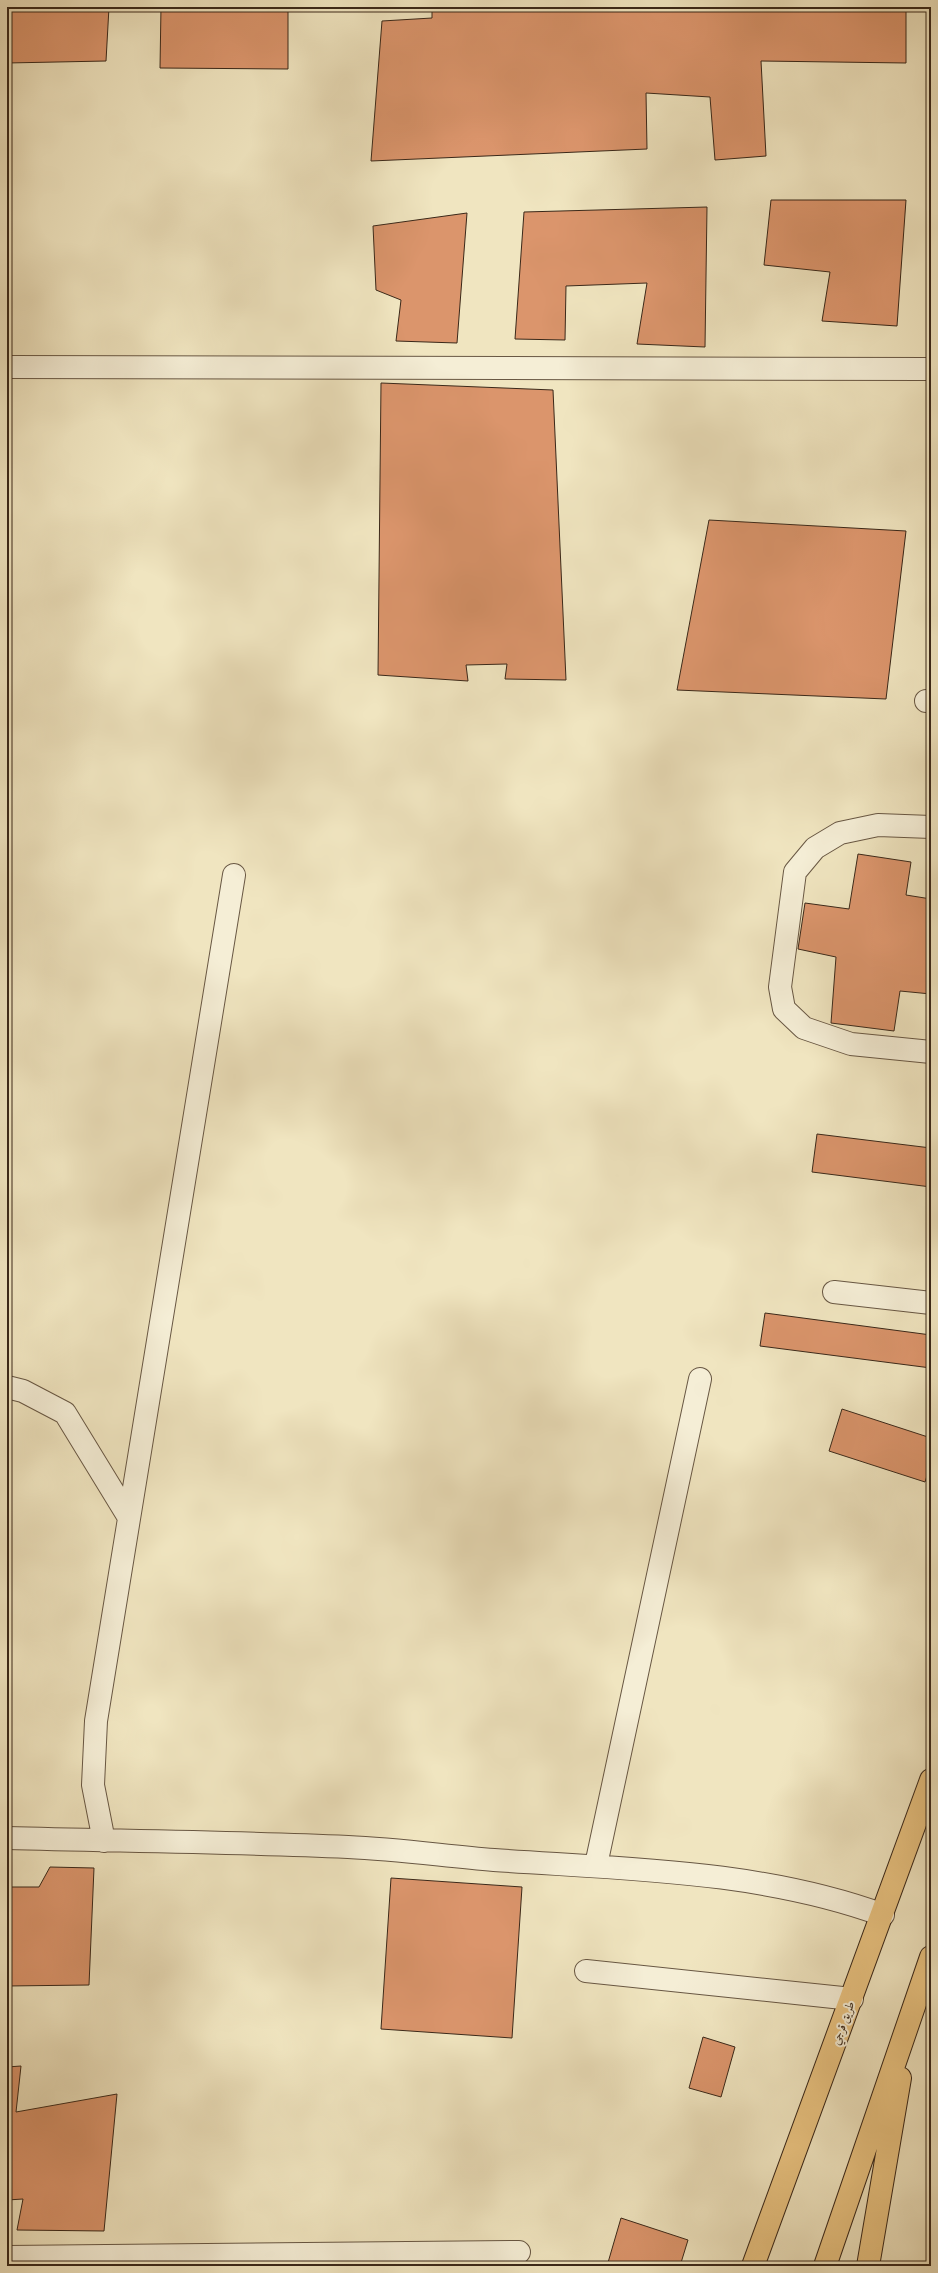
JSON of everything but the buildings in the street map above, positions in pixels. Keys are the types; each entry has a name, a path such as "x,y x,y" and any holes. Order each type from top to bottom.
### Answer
{"highway":[{"name":"طريق قرجي","path":"753,2266 883,1915 931,1780"},
{"path":"824,2266 931,1958"},
{"path":"868,2266 912,2013"}],"street":[{"path":"7,367 931,369"},
{"path":"931,827 878,825 840,833 815,848 795,872 780,987 784,1009 804,1028 851,1044 931,1052"},
{"path":"104,1841 93,1785 96,1721 128,1516 234,875"},
{"path":"834,1292 931,1303"},
{"path":"596,1865 700,1379"},
{"path":"7,1387 23,1391 65,1413 128,1516"},
{"path":"7,1838 350,1847 492,1860 596,1865 751,1883 803,1892 883,1915"},
{"path":"586,1971 852,1999"},
{"path":"7,2257 519,2252"}]}
